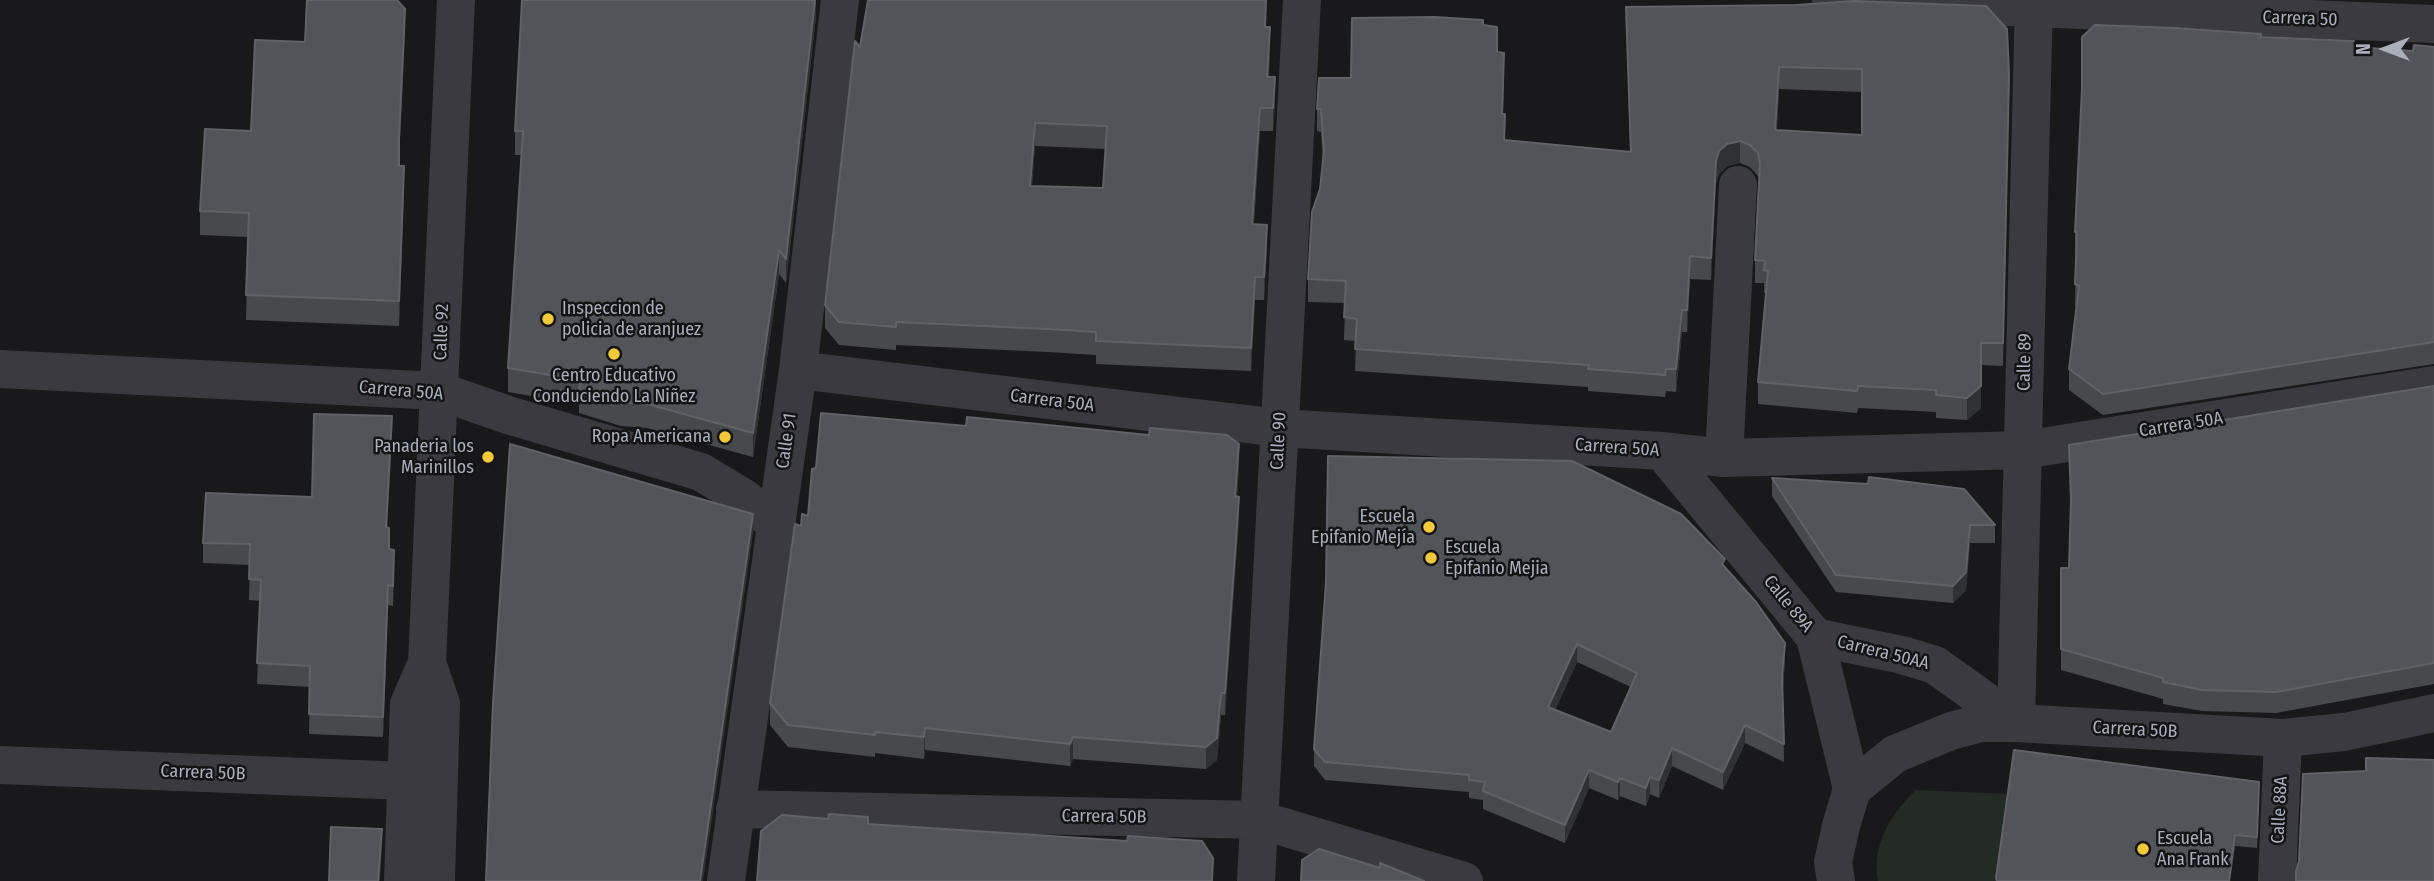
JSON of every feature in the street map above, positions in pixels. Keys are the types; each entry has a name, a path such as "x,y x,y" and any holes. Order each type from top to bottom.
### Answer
{"street":[{"name":"Calle 92","path":"403,881 409,704 427,663 456,0"},
{"name":"Calle 91","path":"726,881 797,370 840,0"},
{"name":"Calle 90","path":"1256,881 1302,0"},
{"name":"Carrera 50","path":"1831,0 2033,4 2434,24"},
{"name":"Calle 89","path":"2016,723 2033,4"},
{"path":"1724,458 1738,185"},
{"name":"Carrera 50A","path":"0,369 439,391 508,415 701,471 744,498 775,523"},
{"name":"Carrera 50A","path":"797,370 1280,428 1662,451 1724,458 2023,450 2434,384"},
{"name":"Calle 89A","path":"1662,451 1815,637 1852,789"},
{"name":"Carrera 50AA","path":"1815,637 1902,654 1935,665 2016,723"},
{"name":"Calle 92","path":"427,663 441,704 436,881"},
{"name":"Carrera 50B","path":"1852,789 1895,754 1951,731 1981,723 2283,738 2344,732 2434,713"},
{"name":"Calle 88A","path":"2277,881 2283,738"},
{"name":"Carrera 50B","path":"0,765 407,782"},
{"path":"1836,881 1833,862 1852,789"},
{"name":"Carrera 50B","path":"735,810 1260,820 1464,881"}],"shaded area":[{"path":"1916,790 2009,794 1997,881 1878,881 1877,855 1885,831 1899,809"}],"building":[{"path":"307,0 397,0 405,9 399,138 399,166 404,166 399,301 246,295 249,213 200,211 205,129 251,131 255,40 305,42"},
{"path":"522,0 815,0 786,259 779,250 753,433 647,404 621,402 579,389 580,380 508,368 523,131 515,131"},
{"path":"868,0 1266,0 1265,27 1270,27 1267,77 1275,77 1273,108 1260,108 1252,224 1267,225 1264,277 1255,277 1251,348 1096,341 1096,332 896,322 896,327 839,322 825,305 855,41 860,47","holes":["1035,123 1107,126 1103,188 1030,186"]},
{"path":"1853,1 1986,6 2007,29 2009,75 2003,343 1981,343 1981,386 1967,398 1936,395 1936,390 1858,386 1857,391 1758,382 1768,271 1764,270 1765,261 1755,260 1760,164 1758,153 1750,145 1740,141 1727,144 1719,151 1716,161 1711,258 1690,256 1687,310 1682,310 1676,369 1666,369 1665,375 1588,369 1589,365 1355,349 1357,319 1344,317 1346,281 1308,279 1312,212 1320,189 1324,150 1321,109 1317,109 1319,78 1351,78 1352,18 1434,17 1483,20 1483,25 1497,27 1497,52 1504,53 1504,140 1631,152 1626,7 1796,5","holes":["1779,67 1862,69 1862,135 1775,130"]},
{"path":"2095,25 2354,41 2354,47 2413,51 2414,45 2434,47 2434,342 2103,394 2069,369 2079,286 2075,284 2075,232 2082,37"},
{"path":"2434,386 2434,663 2276,692 2202,690 2163,682 2163,678 2061,649 2061,568 2069,568 2069,445"},
{"path":"821,413 966,426 967,417 1149,435 1150,428 1227,435 1239,444 1235,496 1239,497 1225,693 1221,693 1217,738 1206,747 1073,737 1070,744 925,728 924,737 875,732 875,735 788,725 770,703 795,524 801,526 802,514 808,516"},
{"path":"314,414 392,416 386,527 389,528 389,549 394,550 393,586 388,585 383,717 309,714 310,666 257,663 261,580 249,579 250,544 203,543 206,493 312,497"},
{"path":"510,444 753,514 700,881 486,881 493,703"},
{"path":"1328,456 1572,461 1681,514 1725,559 1722,564 1756,602 1785,643 1782,676 1784,744 1745,725 1723,772 1672,748 1659,780 1650,777 1646,788 1620,778 1618,782 1589,770 1565,825 1483,791 1485,782 1469,780 1469,775 1325,762 1314,749 1326,582","holes":["1577,644 1637,673 1611,732 1548,707"]},
{"path":"1869,477 1964,489 1995,525 1970,525 1966,572 1953,586 1836,575 1772,478 1868,484"},
{"name":"Escuela Ana Frank","path":"2014,750 2259,782 2257,837 2235,835 2229,881 1997,881"},
{"path":"2366,758 2434,760 2434,881 2296,881 2303,774 2366,771"},
{"path":"829,814 868,817 868,824 1127,841 1128,836 1202,841 1213,858 1212,881 757,881 761,831 782,815 828,819"},
{"path":"331,827 382,829 378,881 329,881"},
{"path":"1319,849 1380,868 1380,863 1424,881 1301,881 1302,860"}],"place":[{"name":"Inspeccion de policia de aranjuez","path":"548,319"},
{"name":"Centro Educativo Conduciendo La Niñez","path":"614,354"},
{"name":"Ropa Americana","path":"725,437"},
{"name":"Panaderia los Marinillos","path":"488,457"},
{"name":"Escuela Epifanio Mejía","path":"1429,527"},
{"name":"Escuela Epifanio Mejia","path":"1431,558"},
{"name":"Escuela Ana Frank","path":"2143,849"}]}
